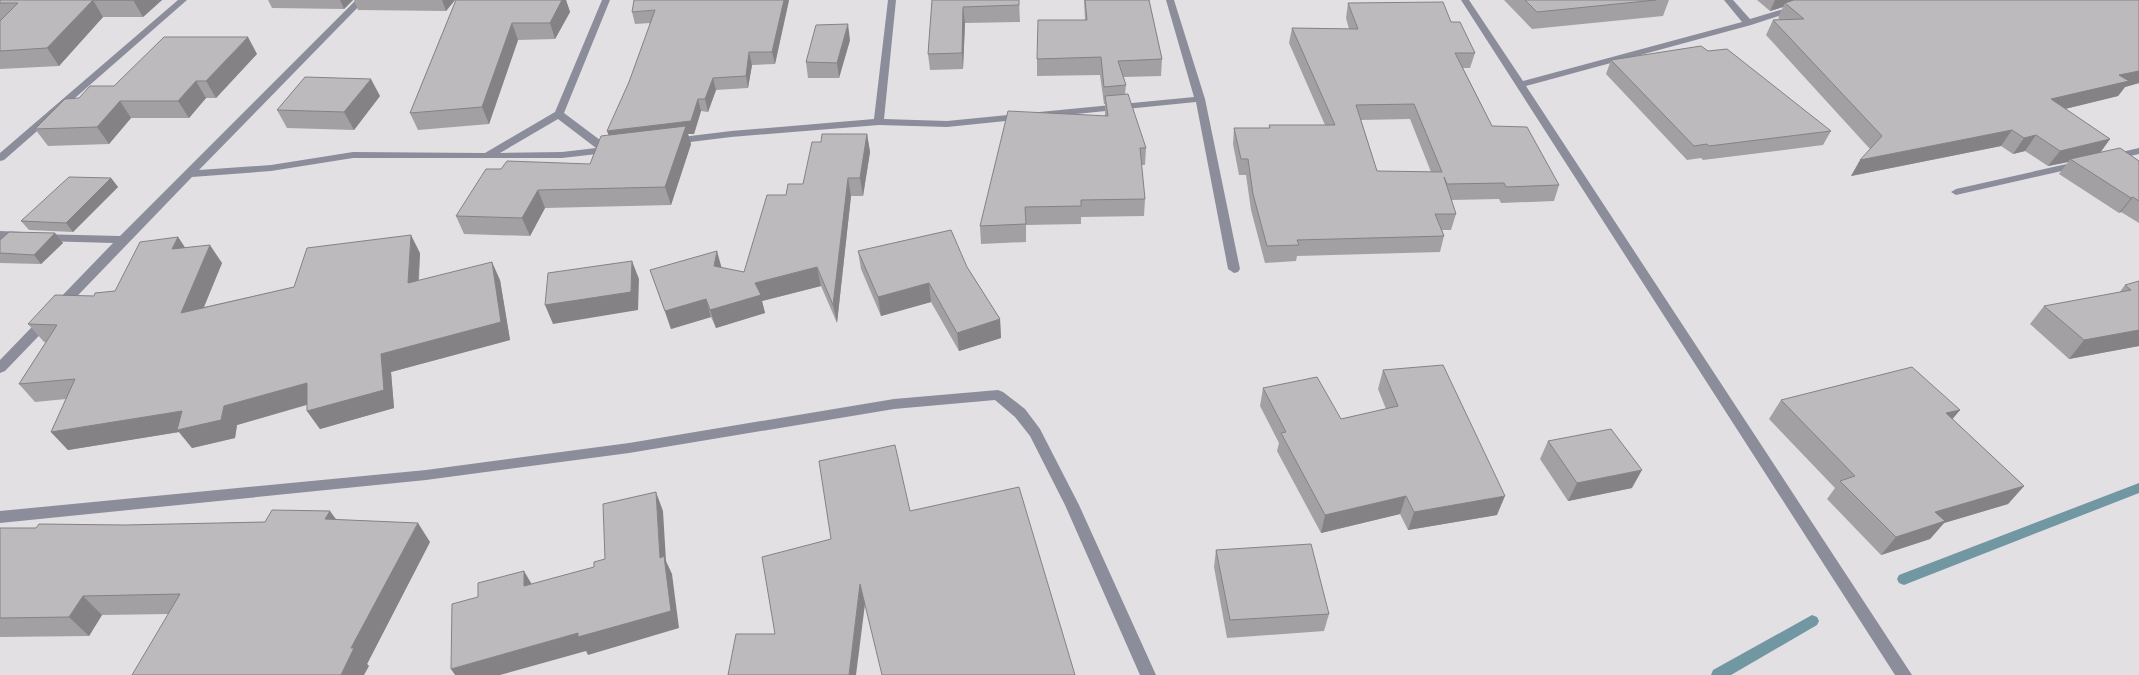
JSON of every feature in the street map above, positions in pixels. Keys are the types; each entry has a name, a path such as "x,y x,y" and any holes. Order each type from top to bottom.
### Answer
{"street":[{"path":"0,158 183,0"},
{"path":"0,368 123,240 361,0"},
{"path":"488,155 560,114 606,0"},
{"path":"879,122 892,0"},
{"path":"1170,0 1200,99 1234,269"},
{"path":"1465,0 1904,675"},
{"path":"1728,0 1748,24"},
{"path":"1520,85 1748,24 1823,0"},
{"path":"664,142 731,134 879,122 947,124 1200,99"},
{"path":"560,114 606,150"},
{"path":"189,174 271,168 353,155 562,155 625,147"},
{"path":"1956,192 2139,150"},
{"path":"0,235 123,240"},
{"path":"0,517 426,475 630,448 894,404 998,395 1020,413 1035,433 1072,505 1148,675"}],"building":[{"path":"0,0 93,0 47,48 0,51 0,21 18,3 0,3"},
{"path":"456,0 562,0 550,23 512,23 482,107 410,113"},
{"path":"634,0 784,0 772,52 749,52 746,76 713,78 705,99 698,99 691,121 607,131 629,82 655,10 632,12"},
{"path":"932,0 1019,0 1019,5 963,7 962,53 928,54"},
{"path":"1085,0 1149,0 1162,59 1118,61 1126,85 1104,87 1101,57 1037,59 1038,20 1087,20"},
{"path":"1525,0 1656,0 1537,12"},
{"path":"1794,0 2139,0 2139,71 2119,75 2129,81 2051,99 2110,139 2060,151 2036,135 2024,138 2012,130 1860,160 1882,136 1773,20 1804,19 1785,3"},
{"path":"1443,2 1451,22 1460,22 1475,53 1455,53 1492,126 1527,127 1559,185 1506,187 1504,183 1447,184 1444,177 1456,214 1435,214 1444,236 1297,240 1299,245 1267,246 1253,194 1248,159 1241,159 1234,128 1270,128 1269,125 1335,125 1292,28 1358,29 1348,3","holes":["1414,104 1442,172 1377,171 1356,105"]},
{"path":"848,24 837,63 806,62 816,25"},
{"path":"164,37 248,37 206,81 196,81 178,101 120,101 97,127 35,129 65,99 79,98 90,86 114,86"},
{"path":"1701,46 1708,51 1727,49 1831,131 1709,146 1707,144 1694,146 1611,60"},
{"path":"305,77 371,79 344,112 277,110"},
{"path":"1128,94 1146,148 1140,148 1145,199 1081,200 1081,206 1025,207 1026,224 980,226 1008,111 1108,116 1105,96"},
{"path":"686,126 665,187 538,190 522,218 456,216 486,169 501,169 507,161 590,164 601,136"},
{"path":"822,134 867,134 860,178 848,178 833,305 817,267 755,283 761,295 710,310 706,299 665,311 650,270 717,251 714,266 744,272 767,195 786,195 788,184 803,184 812,142 821,142"},
{"path":"2120,148 2139,161 2139,201 2133,197 2131,198 2070,159"},
{"path":"69,177 111,178 66,223 21,221"},
{"path":"951,230 967,267 1000,319 957,333 929,283 878,297 858,251"},
{"path":"9,232 55,233 34,255 0,253 0,240"},
{"path":"411,235 408,283 492,262 501,322 381,354 384,390 307,411 307,383 224,406 221,420 177,430 182,411 51,432 75,379 19,384 57,325 28,324 55,295 94,296 95,293 115,291 140,242 178,237 172,249 210,245 181,313 294,287 307,248"},
{"path":"632,261 631,292 545,305 548,273"},
{"path":"2139,281 2139,330 2084,340 2044,306 2131,290 2125,285"},
{"path":"1443,365 1505,496 1414,512 1406,496 1325,515 1281,433 1286,432 1263,388 1317,377 1341,419 1398,406 1383,370"},
{"path":"1912,367 1960,410 1946,413 2024,486 1935,512 1945,521 1896,537 1840,481 1855,476 1781,400"},
{"path":"1611,429 1642,470 1577,483 1548,441"},
{"path":"895,445 910,511 1019,487 1075,675 882,675 860,584 849,675 728,675 736,634 775,634 762,557 831,539 819,461"},
{"path":"656,492 660,558 664,556 671,611 578,637 578,633 451,669 452,604 478,597 478,583 524,571 524,586 594,567 594,562 605,559 603,504"},
{"path":"272,510 330,511 325,519 418,523 351,648 354,648 341,675 132,675 180,594 83,596 69,617 0,618 0,528 36,528 39,524 125,525 265,522"},
{"path":"1311,544 1329,614 1230,620 1216,550"}],"waterway":[{"path":"1904,579 2139,488"},
{"path":"1718,675 1812,621"}]}
